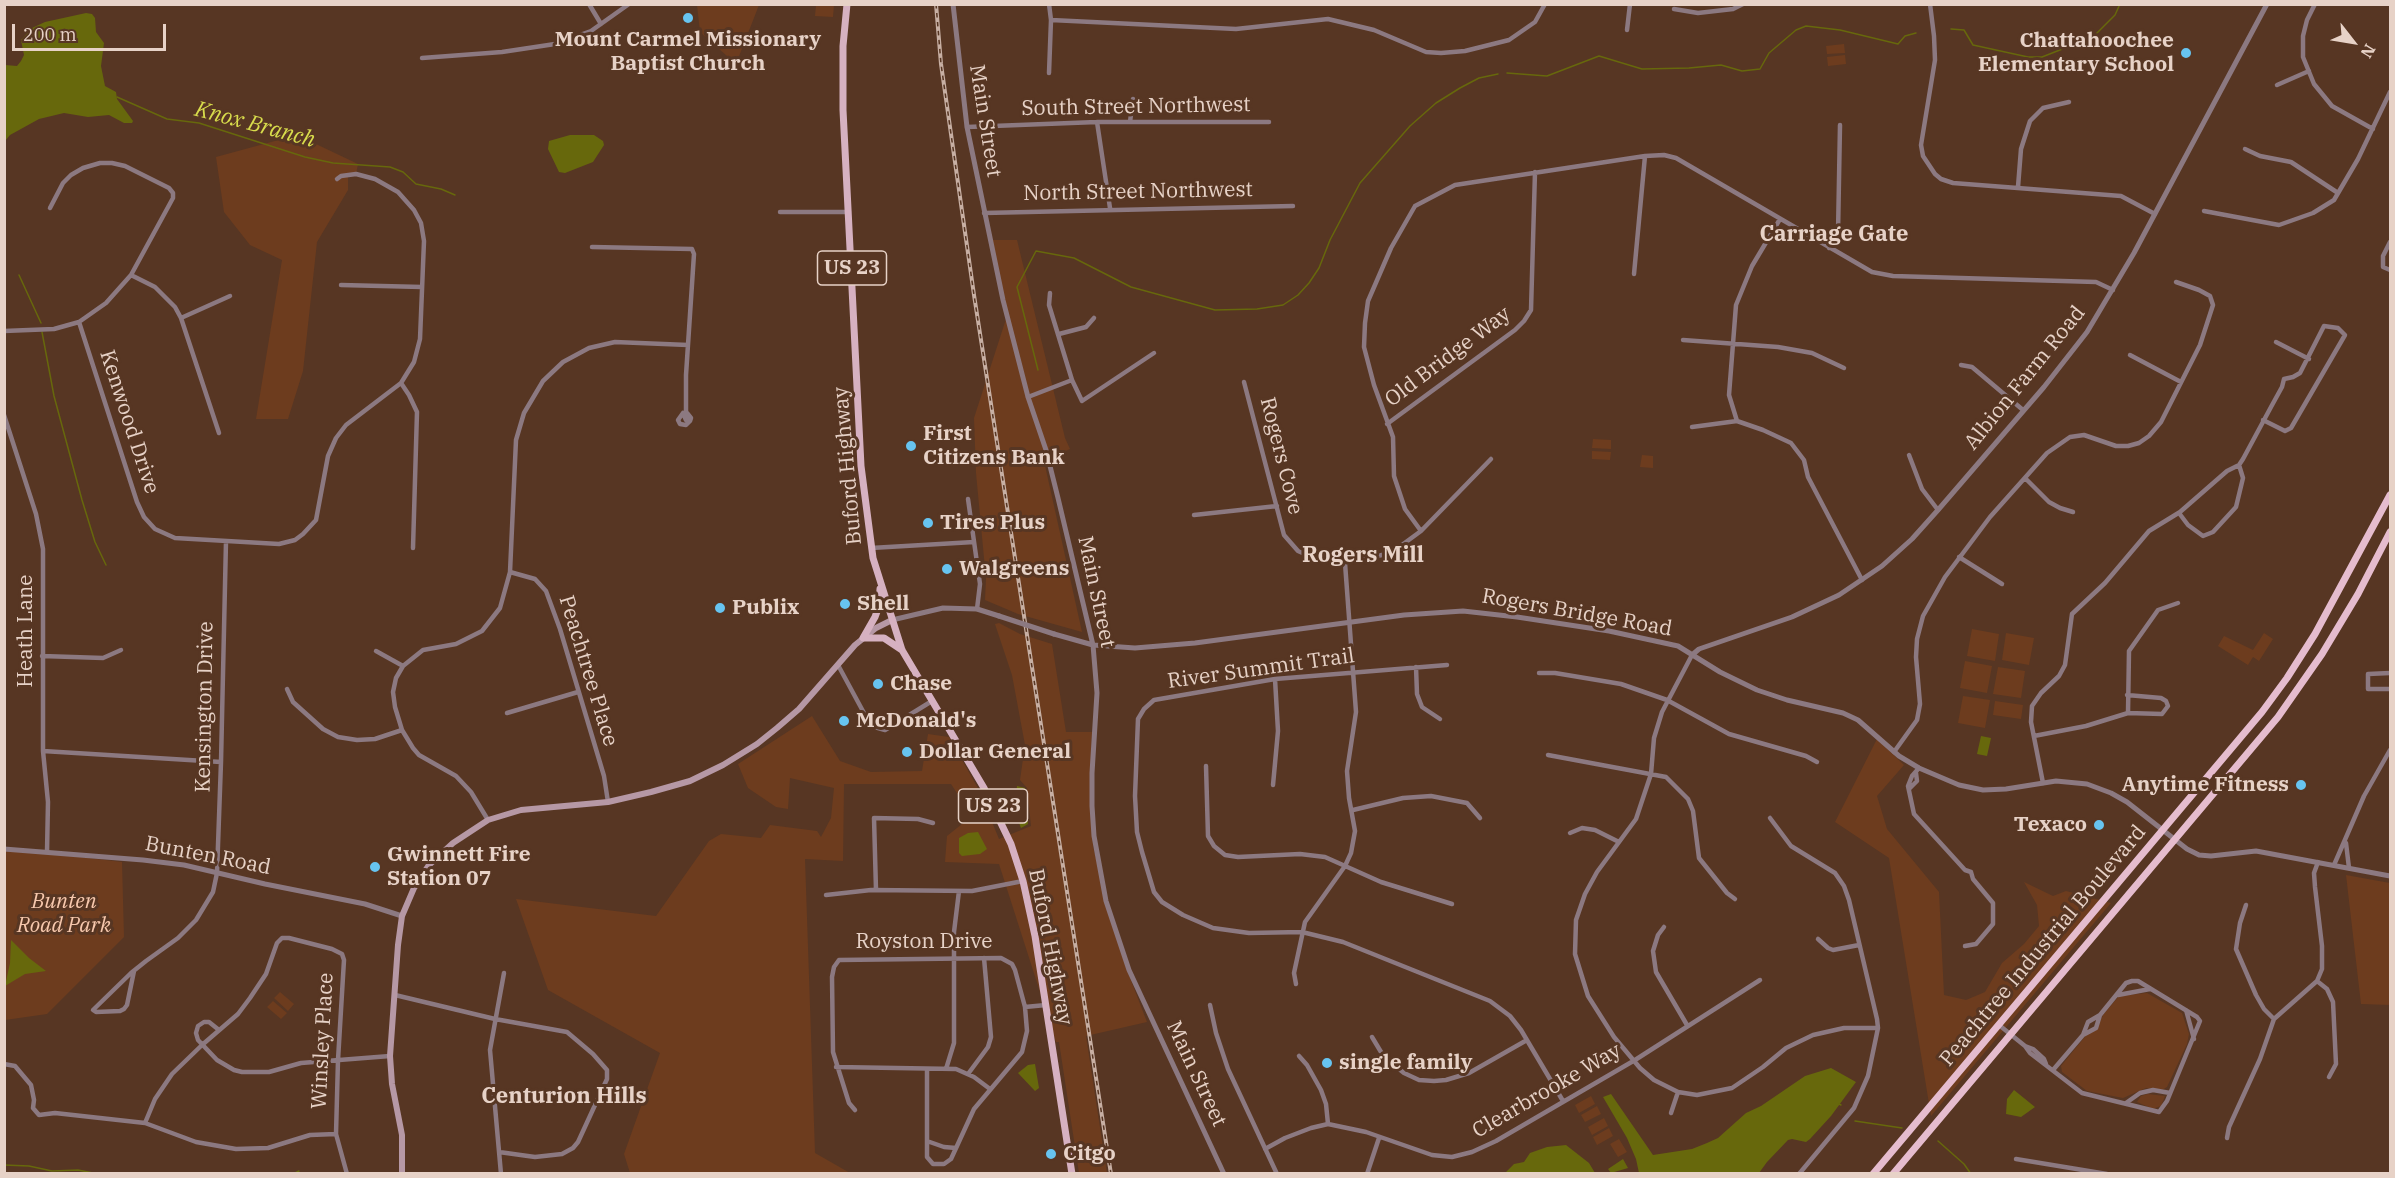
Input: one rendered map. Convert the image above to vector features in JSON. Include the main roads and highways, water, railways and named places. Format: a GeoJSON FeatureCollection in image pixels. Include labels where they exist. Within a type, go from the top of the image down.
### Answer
{"type":"FeatureCollection","features":[{"type":"Feature","properties":{"kind":"highway","name":"Peachtree Industrial Boulevard"},"geometry":{"type":"LineString","coordinates":[[1873,1173],[2262,712],[2287,678],[2332,604],[2391,495]]}},
{"type":"Feature","properties":{"kind":"highway","name":"Peachtree Industrial Boulevard"},"geometry":{"type":"LineString","coordinates":[[1893,1173],[2251,750],[2299,689],[2340,624],[2391,532]]}},
{"type":"Feature","properties":{"kind":"main road","name":"Buford Highway"},"geometry":{"type":"LineString","coordinates":[[847,4],[843,46],[843,99],[861,466],[871,548],[880,584],[903,651],[984,788],[1011,844],[1023,881],[1035,936],[1072,1173]]}},
{"type":"Feature","properties":{"kind":"main road"},"geometry":{"type":"LineString","coordinates":[[402,1173],[402,1135],[392,1084],[390,1056],[395,994],[402,916],[414,888],[429,865],[453,843],[488,820],[521,810],[608,802],[668,788],[723,765],[757,744],[799,709],[863,638],[879,606],[880,584]]}},
{"type":"Feature","properties":{"kind":"main road"},"geometry":{"type":"LineString","coordinates":[[863,638],[892,620]]}},
{"type":"Feature","properties":{"kind":"main road"},"geometry":{"type":"LineString","coordinates":[[863,638],[884,638],[903,651]]}},
{"type":"Feature","properties":{"kind":"waterway"},"geometry":{"type":"LineString","coordinates":[[1951,29],[1964,30],[1973,45],[2028,57],[2042,57],[2093,37],[2115,15],[2120,4]]}},
{"type":"Feature","properties":{"kind":"waterway"},"geometry":{"type":"LineString","coordinates":[[1507,73],[1547,76],[1599,56],[1642,69],[1721,65],[1742,71],[1760,69],[1769,53],[1796,30],[1806,26],[1840,30],[1898,44],[1905,36],[1916,33]]}},
{"type":"Feature","properties":{"kind":"waterway"},"geometry":{"type":"LineString","coordinates":[[1038,370],[1017,287],[1036,251],[1074,258],[1131,287],[1215,310],[1257,309],[1283,305],[1298,295],[1309,283],[1319,268],[1330,240],[1360,183],[1410,126],[1436,103],[1460,88],[1479,78],[1498,74]]}},
{"type":"Feature","properties":{"kind":"waterway","name":"Knox Branch"},"geometry":{"type":"LineString","coordinates":[[117,97],[167,119],[199,123],[305,157],[333,163],[390,167],[403,172],[416,184],[441,189],[455,195]]}},
{"type":"Feature","properties":{"kind":"waterway"},"geometry":{"type":"LineString","coordinates":[[19,275],[41,323]]}},
{"type":"Feature","properties":{"kind":"waterway"},"geometry":{"type":"LineString","coordinates":[[42,332],[54,396],[82,500],[95,542],[106,565]]}},
{"type":"Feature","properties":{"kind":"waterway"},"geometry":{"type":"LineString","coordinates":[[1855,1121],[1902,1128]]}},
{"type":"Feature","properties":{"kind":"waterway"},"geometry":{"type":"LineString","coordinates":[[1938,1141],[1964,1164],[1971,1174]]}},
{"type":"Feature","properties":{"kind":"waterway"},"geometry":{"type":"LineString","coordinates":[[4,1165],[29,1166],[52,1171],[78,1170],[98,1174]]}},
{"type":"Feature","properties":{"kind":"waterway"},"geometry":{"type":"LineString","coordinates":[[293,1174],[299,1171]]}},
{"type":"Feature","properties":{"kind":"railway"},"geometry":{"type":"LineString","coordinates":[[936,4],[941,64],[974,295],[1111,1174]]}},
{"type":"Feature","properties":{"kind":"place","name":"Mount Carmel Missionary Baptist Church"},"geometry":{"type":"Point","coordinates":[688,18]}},
{"type":"Feature","properties":{"kind":"place","name":"Chattahoochee Elementary School"},"geometry":{"type":"Point","coordinates":[2186,53]}},
{"type":"Feature","properties":{"kind":"place","name":"First Citizens Bank"},"geometry":{"type":"Point","coordinates":[911,446]}},
{"type":"Feature","properties":{"kind":"place","name":"Tires Plus"},"geometry":{"type":"Point","coordinates":[928,523]}},
{"type":"Feature","properties":{"kind":"place","name":"Walgreens"},"geometry":{"type":"Point","coordinates":[947,569]}},
{"type":"Feature","properties":{"kind":"place","name":"Shell"},"geometry":{"type":"Point","coordinates":[845,604]}},
{"type":"Feature","properties":{"kind":"place","name":"Publix"},"geometry":{"type":"Point","coordinates":[720,608]}},
{"type":"Feature","properties":{"kind":"place","name":"Chase"},"geometry":{"type":"Point","coordinates":[878,684]}},
{"type":"Feature","properties":{"kind":"place","name":"McDonald's"},"geometry":{"type":"Point","coordinates":[844,721]}},
{"type":"Feature","properties":{"kind":"place","name":"Dollar General"},"geometry":{"type":"Point","coordinates":[907,752]}},
{"type":"Feature","properties":{"kind":"place","name":"Anytime Fitness"},"geometry":{"type":"Point","coordinates":[2301,785]}},
{"type":"Feature","properties":{"kind":"place","name":"Texaco"},"geometry":{"type":"Point","coordinates":[2099,825]}},
{"type":"Feature","properties":{"kind":"place","name":"Gwinnett Fire Station 07"},"geometry":{"type":"Point","coordinates":[375,867]}},
{"type":"Feature","properties":{"kind":"place","name":"single family"},"geometry":{"type":"Point","coordinates":[1327,1063]}},
{"type":"Feature","properties":{"kind":"place","name":"Citgo"},"geometry":{"type":"Point","coordinates":[1051,1154]}},
{"type":"Feature","properties":{"kind":"district","name":"Carriage Gate"},"geometry":{"type":"Point","coordinates":[1834,235]}},
{"type":"Feature","properties":{"kind":"district","name":"Rogers Mill"},"geometry":{"type":"Point","coordinates":[1363,556]}},
{"type":"Feature","properties":{"kind":"district","name":"Centurion Hills"},"geometry":{"type":"Point","coordinates":[564,1097]}},
{"type":"Feature","properties":{"kind":"park label","name":"Bunten Road Park"},"geometry":{"type":"Point","coordinates":[64,914]}}]}
